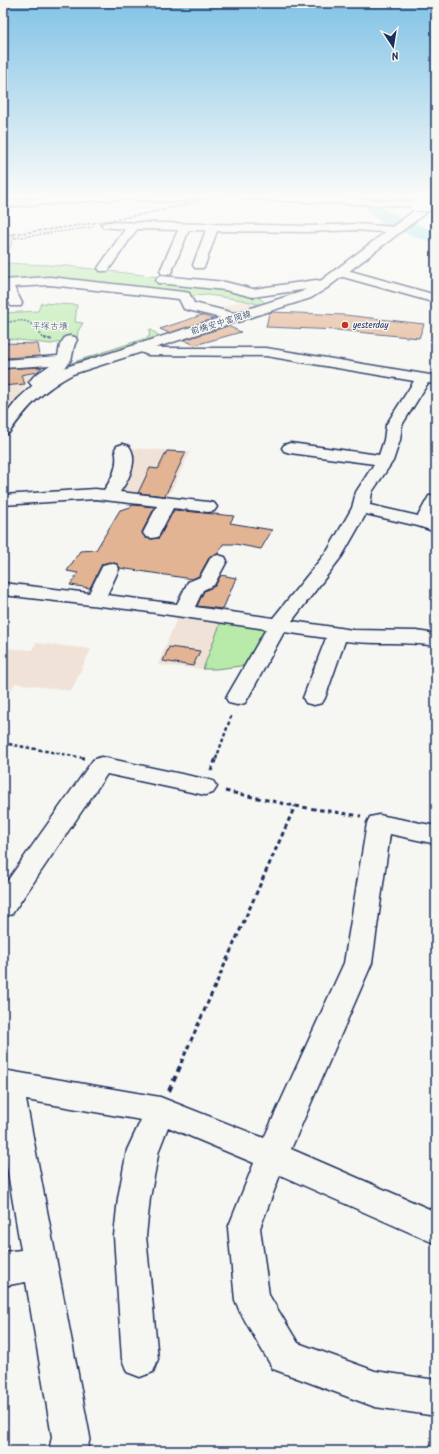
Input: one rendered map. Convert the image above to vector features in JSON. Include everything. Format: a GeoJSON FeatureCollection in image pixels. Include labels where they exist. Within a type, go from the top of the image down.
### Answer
{"type":"FeatureCollection","features":[{"type":"Feature","properties":{"kind":"street"},"geometry":{"type":"LineString","coordinates":[[104,268],[107,264]]}},
{"type":"Feature","properties":{"kind":"street"},"geometry":{"type":"LineString","coordinates":[[167,264],[162,275],[224,286],[253,293],[316,284],[324,285]]}},
{"type":"Feature","properties":{"kind":"street","name":"前橋安中富岡線"},"geometry":{"type":"LineString","coordinates":[[3,430],[23,401],[42,385],[68,371],[299,298],[324,285],[351,264]]}},
{"type":"Feature","properties":{"kind":"street"},"geometry":{"type":"LineString","coordinates":[[340,272],[436,299]]}},
{"type":"Feature","properties":{"kind":"street"},"geometry":{"type":"LineString","coordinates":[[16,303],[4,284],[50,281],[184,296],[189,306],[237,318]]}},
{"type":"Feature","properties":{"kind":"street"},"geometry":{"type":"LineString","coordinates":[[42,385],[36,382],[43,375],[56,368],[64,360],[66,345],[70,340]]}},
{"type":"Feature","properties":{"kind":"street"},"geometry":{"type":"LineString","coordinates":[[140,347],[148,351],[160,352],[266,352],[430,379],[394,425],[392,440],[385,461],[364,492],[361,508],[336,552],[280,624],[253,668],[237,698]]}},
{"type":"Feature","properties":{"kind":"street"},"geometry":{"type":"LineString","coordinates":[[6,350],[3,364],[64,360]]}},
{"type":"Feature","properties":{"kind":"street"},"geometry":{"type":"LineString","coordinates":[[290,448],[385,461]]}},
{"type":"Feature","properties":{"kind":"street"},"geometry":{"type":"LineString","coordinates":[[109,495],[118,484],[126,456],[123,449]]}},
{"type":"Feature","properties":{"kind":"street"},"geometry":{"type":"LineString","coordinates":[[3,500],[79,494],[109,495],[208,507]]}},
{"type":"Feature","properties":{"kind":"street"},"geometry":{"type":"LineString","coordinates":[[361,508],[429,525],[435,500]]}},
{"type":"Feature","properties":{"kind":"street"},"geometry":{"type":"LineString","coordinates":[[152,533],[168,502]]}},
{"type":"Feature","properties":{"kind":"street"},"geometry":{"type":"LineString","coordinates":[[183,611],[194,586],[207,582],[218,561]]}},
{"type":"Feature","properties":{"kind":"street"},"geometry":{"type":"LineString","coordinates":[[95,599],[110,569]]}},
{"type":"Feature","properties":{"kind":"street"},"geometry":{"type":"LineString","coordinates":[[3,589],[95,599],[280,624],[338,634],[368,637],[415,637],[436,640]]}},
{"type":"Feature","properties":{"kind":"street"},"geometry":{"type":"LineString","coordinates":[[314,698],[338,634]]}},
{"type":"Feature","properties":{"kind":"street"},"geometry":{"type":"LineString","coordinates":[[3,908],[101,765],[205,787]]}},
{"type":"Feature","properties":{"kind":"street"},"geometry":{"type":"LineString","coordinates":[[436,835],[379,823],[358,963],[272,1156],[244,1228],[252,1300],[286,1356],[375,1389],[436,1398]]}},
{"type":"Feature","properties":{"kind":"street"},"geometry":{"type":"LineString","coordinates":[[68,1451],[70,1437],[5,1083],[160,1110],[272,1156],[436,1228]]}},
{"type":"Feature","properties":{"kind":"street"},"geometry":{"type":"LineString","coordinates":[[140,1359],[130,1236],[134,1198],[143,1150],[160,1110]]}},
{"type":"Feature","properties":{"kind":"street"},"geometry":{"type":"LineString","coordinates":[[3,1268],[39,1263]]}},
{"type":"Feature","properties":{"kind":"path"},"geometry":{"type":"LineString","coordinates":[[3,322],[25,321],[34,325],[40,336]]}},
{"type":"Feature","properties":{"kind":"path"},"geometry":{"type":"LineString","coordinates":[[237,698],[205,787],[295,806],[370,817],[379,823]]}},
{"type":"Feature","properties":{"kind":"path"},"geometry":{"type":"LineString","coordinates":[[3,743],[90,759],[101,765]]}},
{"type":"Feature","properties":{"kind":"path"},"geometry":{"type":"LineString","coordinates":[[160,1110],[295,806]]}},
{"type":"Feature","properties":{"kind":"shaded area"},"geometry":{"type":"Polygon","coordinates":[[[242,300],[262,305],[233,314],[212,311],[242,300]]]}},
{"type":"Feature","properties":{"kind":"shaded area"},"geometry":{"type":"Polygon","coordinates":[[[40,374],[27,383],[20,395],[10,405],[3,417],[3,378],[40,374]]]}},
{"type":"Feature","properties":{"kind":"shaded area"},"geometry":{"type":"Polygon","coordinates":[[[132,448],[190,452],[167,499],[116,492],[122,484],[132,448]]]}},
{"type":"Feature","properties":{"kind":"shaded area"},"geometry":{"type":"Polygon","coordinates":[[[179,613],[222,619],[203,669],[158,665],[179,613]]]}},
{"type":"Feature","properties":{"kind":"shaded area"},"geometry":{"type":"Polygon","coordinates":[[[36,643],[91,649],[71,691],[15,683],[12,689],[3,688],[3,648],[32,650],[36,643]]]}},
{"type":"Feature","properties":{"kind":"green space"},"geometry":{"type":"Polygon","coordinates":[[[3,264],[67,266],[159,277],[224,287],[255,295],[267,304],[262,305],[242,300],[208,295],[190,296],[82,285],[3,283],[3,264]]]}},
{"type":"Feature","properties":{"kind":"green space","name":"平塚古墳"},"geometry":{"type":"Polygon","coordinates":[[[41,303],[77,305],[75,322],[83,323],[78,331],[77,339],[51,344],[3,338],[3,313],[38,311],[41,303]]]}},
{"type":"Feature","properties":{"kind":"green space"},"geometry":{"type":"Polygon","coordinates":[[[150,329],[161,337],[97,356],[54,373],[65,365],[149,337],[150,329]]]}},
{"type":"Feature","properties":{"kind":"green space"},"geometry":{"type":"Polygon","coordinates":[[[222,619],[274,627],[249,665],[203,669],[222,619]]]}},
{"type":"Feature","properties":{"kind":"building","name":"yesterday"},"geometry":{"type":"Polygon","coordinates":[[[269,313],[345,315],[424,324],[419,338],[337,330],[266,327],[269,313]]]}},
{"type":"Feature","properties":{"kind":"building"},"geometry":{"type":"Polygon","coordinates":[[[202,315],[213,319],[169,333],[160,329],[202,315]]]}},
{"type":"Feature","properties":{"kind":"building"},"geometry":{"type":"Polygon","coordinates":[[[228,326],[241,332],[195,345],[184,340],[228,326]]]}},
{"type":"Feature","properties":{"kind":"building"},"geometry":{"type":"Polygon","coordinates":[[[3,343],[38,344],[40,356],[3,358],[3,343]]]}},
{"type":"Feature","properties":{"kind":"building"},"geometry":{"type":"Polygon","coordinates":[[[42,367],[37,372],[21,375],[25,384],[3,386],[3,369],[42,367]]]}},
{"type":"Feature","properties":{"kind":"building"},"geometry":{"type":"Polygon","coordinates":[[[167,451],[186,452],[165,496],[138,493],[150,468],[158,469],[167,451]]]}},
{"type":"Feature","properties":{"kind":"building"},"geometry":{"type":"Polygon","coordinates":[[[132,505],[155,507],[142,532],[146,538],[159,538],[174,510],[234,516],[230,523],[272,530],[261,549],[235,544],[223,544],[218,554],[210,556],[199,576],[192,579],[120,568],[117,564],[110,562],[102,564],[90,588],[70,585],[78,573],[67,571],[80,551],[96,550],[120,510],[131,507],[132,505]]]}},
{"type":"Feature","properties":{"kind":"building"},"geometry":{"type":"Polygon","coordinates":[[[221,575],[236,578],[223,609],[197,606],[204,591],[215,586],[221,575]]]}},
{"type":"Feature","properties":{"kind":"building"},"geometry":{"type":"Polygon","coordinates":[[[169,647],[200,651],[193,666],[163,661],[169,647]]]}},
{"type":"Feature","properties":{"kind":"place","name":"yesterday"},"geometry":{"type":"Point","coordinates":[345,325]}}]}
